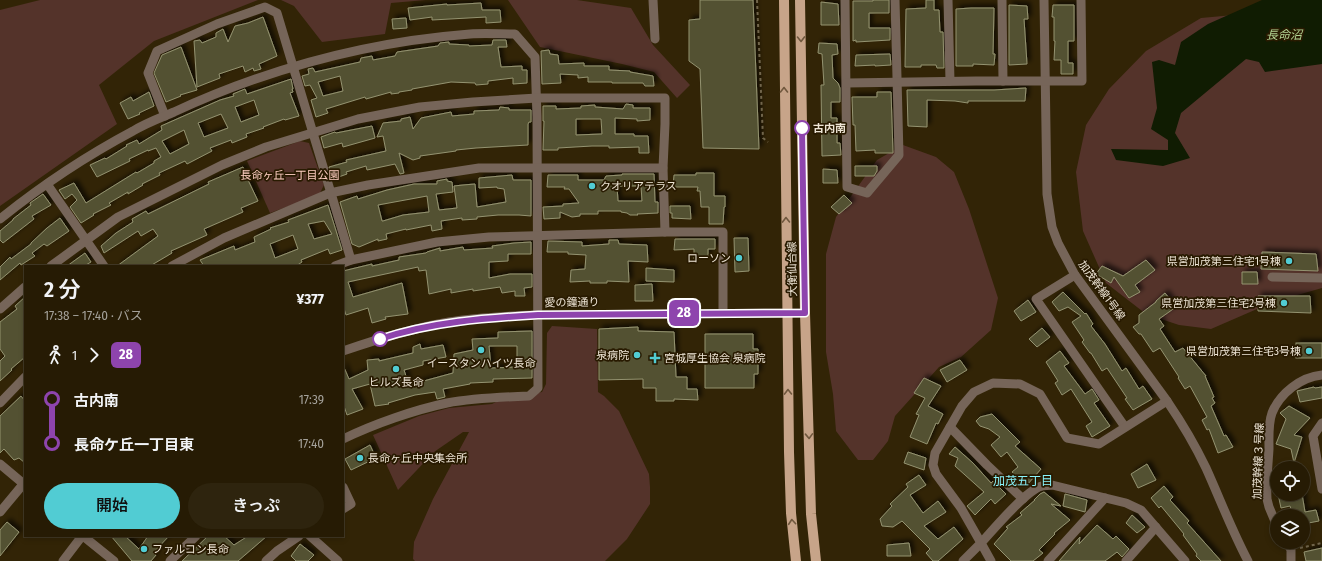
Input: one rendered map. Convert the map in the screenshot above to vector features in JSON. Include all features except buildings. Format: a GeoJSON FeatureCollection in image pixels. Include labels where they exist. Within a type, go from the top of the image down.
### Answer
{"type":"FeatureCollection","features":[{"type":"Feature","properties":{"kind":"main road","name":"大衡仙台線"},"geometry":{"type":"LineString","coordinates":[[784,0],[789,452],[791,513],[796,561]]}},
{"type":"Feature","properties":{"kind":"main road","name":"大衡仙台線"},"geometry":{"type":"LineString","coordinates":[[800,0],[805,313],[811,514],[816,561]]}},
{"type":"Feature","properties":{"kind":"street"},"geometry":{"type":"LineString","coordinates":[[654,0],[654,40]]}},
{"type":"Feature","properties":{"kind":"street"},"geometry":{"type":"LineString","coordinates":[[845,0],[847,187],[867,193],[899,155],[895,0]]}},
{"type":"Feature","properties":{"kind":"street"},"geometry":{"type":"LineString","coordinates":[[948,0],[950,81]]}},
{"type":"Feature","properties":{"kind":"street"},"geometry":{"type":"LineString","coordinates":[[1002,0],[1003,81]]}},
{"type":"Feature","properties":{"kind":"street","name":"加茂幹線1号線"},"geometry":{"type":"LineString","coordinates":[[1044,0],[1047,187],[1052,227],[1058,243],[1075,275],[1167,401],[1189,435],[1248,561]]}},
{"type":"Feature","properties":{"kind":"street"},"geometry":{"type":"LineString","coordinates":[[847,83],[1082,81],[1081,0]]}},
{"type":"Feature","properties":{"kind":"street"},"geometry":{"type":"LineString","coordinates":[[165,116],[148,74],[157,51],[217,24],[265,7],[277,13],[351,260]]}},
{"type":"Feature","properties":{"kind":"street"},"geometry":{"type":"LineString","coordinates":[[0,219],[47,184],[128,133],[198,100],[262,76],[318,59],[430,38],[472,34],[515,34],[535,57],[538,388],[529,396],[448,403],[401,416],[344,438]]}},
{"type":"Feature","properties":{"kind":"street"},"geometry":{"type":"LineString","coordinates":[[52,265],[118,217],[222,165],[266,147],[358,119],[420,107],[536,98],[665,98],[663,168],[665,232]]}},
{"type":"Feature","properties":{"kind":"street"},"geometry":{"type":"LineString","coordinates":[[174,265],[224,238],[330,193],[375,183],[479,168],[663,168]]}},
{"type":"Feature","properties":{"kind":"street"},"geometry":{"type":"LineString","coordinates":[[47,184],[103,265]]}},
{"type":"Feature","properties":{"kind":"street"},"geometry":{"type":"LineString","coordinates":[[338,265],[351,260],[437,242],[489,237],[665,232],[723,232],[723,313]]}},
{"type":"Feature","properties":{"kind":"street"},"geometry":{"type":"LineString","coordinates":[[1075,275],[1036,299],[1125,427]]}},
{"type":"Feature","properties":{"kind":"street"},"geometry":{"type":"LineString","coordinates":[[1272,277],[1322,278]]}},
{"type":"Feature","properties":{"kind":"street"},"geometry":{"type":"LineString","coordinates":[[0,309],[24,288]]}},
{"type":"Feature","properties":{"kind":"street","name":"愛の鐘通り"},"geometry":{"type":"LineString","coordinates":[[344,351],[394,334],[450,322],[538,315],[805,313]]}},
{"type":"Feature","properties":{"kind":"street","name":"加茂幹線３号線"},"geometry":{"type":"LineString","coordinates":[[1270,511],[1268,507],[1267,492],[1270,423],[1273,412],[1285,394],[1294,386],[1313,377],[1322,375]]}},
{"type":"Feature","properties":{"kind":"street"},"geometry":{"type":"LineString","coordinates":[[0,403],[24,378]]}},
{"type":"Feature","properties":{"kind":"street"},"geometry":{"type":"LineString","coordinates":[[991,561],[961,508],[936,474],[933,465],[936,453],[950,427],[962,406],[974,392],[993,384],[1020,384],[1040,394],[1067,438],[1099,444],[1167,401]]}},
{"type":"Feature","properties":{"kind":"street"},"geometry":{"type":"LineString","coordinates":[[1322,423],[1313,436],[1322,488]]}},
{"type":"Feature","properties":{"kind":"street"},"geometry":{"type":"LineString","coordinates":[[950,427],[1023,499]]}},
{"type":"Feature","properties":{"kind":"street"},"geometry":{"type":"LineString","coordinates":[[0,464],[24,484],[0,512]]}},
{"type":"Feature","properties":{"kind":"street"},"geometry":{"type":"LineString","coordinates":[[963,561],[1032,491],[1042,486],[1052,485],[1126,503],[1141,510],[1185,561]]}},
{"type":"Feature","properties":{"kind":"street"},"geometry":{"type":"LineString","coordinates":[[344,489],[351,504],[344,508]]}},
{"type":"Feature","properties":{"kind":"street"},"geometry":{"type":"LineString","coordinates":[[1048,561],[1105,498]]}},
{"type":"Feature","properties":{"kind":"street"},"geometry":{"type":"LineString","coordinates":[[1126,561],[1156,527]]}},
{"type":"Feature","properties":{"kind":"street"},"geometry":{"type":"LineString","coordinates":[[63,561],[82,537]]}},
{"type":"Feature","properties":{"kind":"street"},"geometry":{"type":"LineString","coordinates":[[84,537],[114,561]]}},
{"type":"Feature","properties":{"kind":"street"},"geometry":{"type":"LineString","coordinates":[[170,561],[195,537]]}},
{"type":"Feature","properties":{"kind":"street"},"geometry":{"type":"LineString","coordinates":[[266,561],[277,551],[298,537]]}},
{"type":"Feature","properties":{"kind":"street"},"geometry":{"type":"LineString","coordinates":[[311,537],[338,561]]}},
{"type":"Feature","properties":{"kind":"street"},"geometry":{"type":"LineString","coordinates":[[1290,549],[1292,561]]}},
{"type":"Feature","properties":{"kind":"path"},"geometry":{"type":"LineString","coordinates":[[757,0],[763,138],[768,142]]}},
{"type":"Feature","properties":{"kind":"path"},"geometry":{"type":"LineString","coordinates":[[1310,544],[1322,543]]}},
{"type":"Feature","properties":{"kind":"green space"},"geometry":{"type":"Polygon","coordinates":[[[40,0],[258,0],[154,41],[99,85],[117,124],[0,206],[0,10],[40,0]]]}},
{"type":"Feature","properties":{"kind":"green space"},"geometry":{"type":"Polygon","coordinates":[[[281,0],[426,0],[391,3],[385,34],[322,42],[294,6],[281,0]]]}},
{"type":"Feature","properties":{"kind":"green space"},"geometry":{"type":"Polygon","coordinates":[[[508,0],[577,0],[631,8],[653,45],[690,85],[677,98],[654,72],[540,47],[508,0]]]}},
{"type":"Feature","properties":{"kind":"green space"},"geometry":{"type":"Polygon","coordinates":[[[1322,7],[1322,288],[1273,302],[1211,329],[1179,325],[1146,314],[1106,283],[1083,231],[1076,172],[1086,125],[1109,89],[1146,51],[1201,18],[1322,7]]]}},
{"type":"Feature","properties":{"kind":"green space","name":"長命ヶ丘一丁目公園"},"geometry":{"type":"Polygon","coordinates":[[[300,141],[309,143],[324,185],[319,195],[270,213],[247,161],[300,141]]]}},
{"type":"Feature","properties":{"kind":"green space"},"geometry":{"type":"Polygon","coordinates":[[[903,145],[936,157],[954,172],[969,209],[998,298],[991,330],[961,357],[939,367],[895,416],[888,441],[873,460],[858,460],[836,431],[833,394],[826,352],[826,254],[836,217],[877,160],[903,145]]]}},
{"type":"Feature","properties":{"kind":"green space"},"geometry":{"type":"Polygon","coordinates":[[[552,326],[597,329],[598,392],[619,411],[649,474],[650,504],[627,539],[605,561],[415,561],[413,559],[414,542],[433,499],[469,432],[463,432],[434,452],[398,490],[373,435],[419,416],[449,408],[492,404],[504,398],[542,392],[546,384],[547,333],[552,326]]]}},
{"type":"Feature","properties":{"kind":"water","name":"長命沼"},"geometry":{"type":"Polygon","coordinates":[[[1262,0],[1322,0],[1322,64],[1265,72],[1259,62],[1246,59],[1181,113],[1175,133],[1190,158],[1163,166],[1116,160],[1111,149],[1168,150],[1168,140],[1151,129],[1157,108],[1152,62],[1159,60],[1175,65],[1181,42],[1208,24],[1262,0]]]}},
{"type":"Feature","properties":{"kind":"bus line","name":"28"},"geometry":{"type":"LineString","coordinates":[[380,339],[394,334],[450,322],[498,317],[538,315],[805,313],[802,128]]}},
{"type":"Feature","properties":{"kind":"place","name":"古内南"},"geometry":{"type":"Point","coordinates":[802,128]}},
{"type":"Feature","properties":{"kind":"place","name":"クオリアテラス"},"geometry":{"type":"Point","coordinates":[592,186]}},
{"type":"Feature","properties":{"kind":"place","name":"ローソン"},"geometry":{"type":"Point","coordinates":[739,258]}},
{"type":"Feature","properties":{"kind":"place","name":"県営加茂第三住宅1号棟"},"geometry":{"type":"Point","coordinates":[1289,261]}},
{"type":"Feature","properties":{"kind":"place","name":"県営加茂第三住宅2号棟"},"geometry":{"type":"Point","coordinates":[1284,303]}},
{"type":"Feature","properties":{"kind":"place","name":"イースタンハイツ長命"},"geometry":{"type":"Point","coordinates":[481,350]}},
{"type":"Feature","properties":{"kind":"place","name":"県営加茂第三住宅3号棟"},"geometry":{"type":"Point","coordinates":[1309,351]}},
{"type":"Feature","properties":{"kind":"place","name":"泉病院"},"geometry":{"type":"Point","coordinates":[637,355]}},
{"type":"Feature","properties":{"kind":"place","name":"宮城厚生協会 泉病院"},"geometry":{"type":"Point","coordinates":[655,358]}},
{"type":"Feature","properties":{"kind":"place","name":"ヒルズ長命"},"geometry":{"type":"Point","coordinates":[396,369]}},
{"type":"Feature","properties":{"kind":"place","name":"長命ヶ丘中央集会所"},"geometry":{"type":"Point","coordinates":[360,458]}},
{"type":"Feature","properties":{"kind":"place","name":"ファルコン長命"},"geometry":{"type":"Point","coordinates":[144,549]}},
{"type":"Feature","properties":{"kind":"district","name":"加茂五丁目"},"geometry":{"type":"Point","coordinates":[1023,481]}}]}
